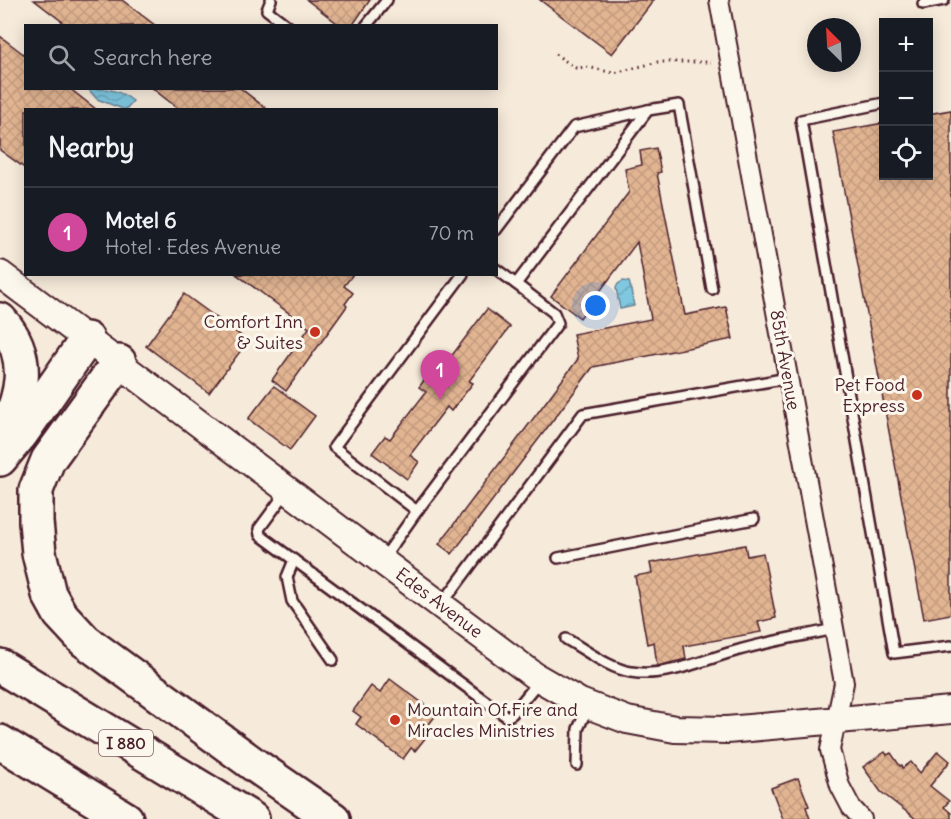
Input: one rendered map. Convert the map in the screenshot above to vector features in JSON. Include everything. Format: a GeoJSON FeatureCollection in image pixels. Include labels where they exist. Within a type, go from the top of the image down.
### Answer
{"type":"FeatureCollection","features":[{"type":"Feature","properties":{"kind":"highway"},"geometry":{"type":"LineString","coordinates":[[0,320],[20,355],[22,385],[15,409],[0,442]]}},
{"type":"Feature","properties":{"kind":"highway"},"geometry":{"type":"LineString","coordinates":[[0,459],[21,434],[87,339]]}},
{"type":"Feature","properties":{"kind":"highway"},"geometry":{"type":"LineString","coordinates":[[119,362],[48,460],[36,490],[39,553],[49,594],[60,614],[93,647],[246,759],[333,819]]}},
{"type":"Feature","properties":{"kind":"highway","name":"I 880"},"geometry":{"type":"LineString","coordinates":[[0,666],[252,819]]}},
{"type":"Feature","properties":{"kind":"highway"},"geometry":{"type":"LineString","coordinates":[[0,742],[126,819]]}},
{"type":"Feature","properties":{"kind":"highway"},"geometry":{"type":"LineString","coordinates":[[0,760],[76,788]]}},
{"type":"Feature","properties":{"kind":"street","name":"85th Avenue"},"geometry":{"type":"LineString","coordinates":[[719,0],[843,683],[830,750],[840,786],[851,807],[862,819]]}},
{"type":"Feature","properties":{"kind":"street","name":"Edes Avenue"},"geometry":{"type":"LineString","coordinates":[[0,274],[541,679],[588,705],[627,720],[675,729],[727,730],[951,710]]}},
{"type":"Feature","properties":{"kind":"lane"},"geometry":{"type":"LineString","coordinates":[[271,0],[267,10],[285,24]]}},
{"type":"Feature","properties":{"kind":"lane"},"geometry":{"type":"LineString","coordinates":[[368,24],[387,0]]}},
{"type":"Feature","properties":{"kind":"lane"},"geometry":{"type":"LineString","coordinates":[[923,4],[944,0]]}},
{"type":"Feature","properties":{"kind":"lane"},"geometry":{"type":"LineString","coordinates":[[879,104],[801,120],[894,653],[951,646]]}},
{"type":"Feature","properties":{"kind":"lane"},"geometry":{"type":"LineString","coordinates":[[498,227],[574,127],[679,105],[712,289]]}},
{"type":"Feature","properties":{"kind":"lane"},"geometry":{"type":"LineString","coordinates":[[516,284],[648,110]]}},
{"type":"Feature","properties":{"kind":"lane"},"geometry":{"type":"LineString","coordinates":[[382,561],[417,510],[558,323],[554,313],[498,270]]}},
{"type":"Feature","properties":{"kind":"lane"},"geometry":{"type":"LineString","coordinates":[[417,510],[334,447],[462,276]]}},
{"type":"Feature","properties":{"kind":"lane"},"geometry":{"type":"LineString","coordinates":[[442,605],[584,414],[788,378]]}},
{"type":"Feature","properties":{"kind":"lane"},"geometry":{"type":"LineString","coordinates":[[287,489],[259,529],[260,535],[507,717],[541,679]]}},
{"type":"Feature","properties":{"kind":"lane"},"geometry":{"type":"LineString","coordinates":[[558,558],[754,519]]}},
{"type":"Feature","properties":{"kind":"lane"},"geometry":{"type":"LineString","coordinates":[[294,560],[287,577],[292,601],[333,660]]}},
{"type":"Feature","properties":{"kind":"lane"},"geometry":{"type":"LineString","coordinates":[[566,639],[606,663],[630,672],[646,673],[659,672],[750,647],[834,629]]}},
{"type":"Feature","properties":{"kind":"lane"},"geometry":{"type":"LineString","coordinates":[[577,765],[578,729],[588,705]]}},
{"type":"Feature","properties":{"kind":"path"},"geometry":{"type":"LineString","coordinates":[[555,54],[576,68],[587,67],[614,73],[658,62],[730,62]]}},
{"type":"Feature","properties":{"kind":"water"},"geometry":{"type":"Polygon","coordinates":[[[89,90],[112,90],[133,101],[127,108],[120,108],[97,99],[89,90]]]}},
{"type":"Feature","properties":{"kind":"water"},"geometry":{"type":"Polygon","coordinates":[[[623,281],[629,282],[634,306],[620,309],[616,288],[623,281]]]}},
{"type":"Feature","properties":{"kind":"building"},"geometry":{"type":"Polygon","coordinates":[[[34,0],[122,0],[153,24],[65,24],[34,0]]]}},
{"type":"Feature","properties":{"kind":"building"},"geometry":{"type":"Polygon","coordinates":[[[307,0],[370,0],[353,24],[338,24],[307,0]]]}},
{"type":"Feature","properties":{"kind":"building"},"geometry":{"type":"Polygon","coordinates":[[[540,0],[654,0],[612,54],[540,0]]]}},
{"type":"Feature","properties":{"kind":"building"},"geometry":{"type":"Polygon","coordinates":[[[0,36],[24,54],[24,90],[72,90],[94,108],[24,108],[24,168],[0,150],[0,36]]]}},
{"type":"Feature","properties":{"kind":"building"},"geometry":{"type":"Polygon","coordinates":[[[155,90],[243,90],[265,108],[177,108],[155,90]]]}},
{"type":"Feature","properties":{"kind":"building","name":"Pet Food Express"},"geometry":{"type":"Polygon","coordinates":[[[951,110],[951,614],[924,619],[833,132],[879,124],[879,180],[933,180],[933,113],[951,110]]]}},
{"type":"Feature","properties":{"kind":"building"},"geometry":{"type":"Polygon","coordinates":[[[656,148],[661,172],[657,173],[685,315],[726,307],[733,339],[593,367],[452,554],[439,544],[578,359],[573,334],[651,319],[637,242],[580,318],[551,296],[629,192],[625,169],[642,165],[640,151],[656,148]]]}},
{"type":"Feature","properties":{"kind":"building","name":"Comfort Inn & Suites"},"geometry":{"type":"Polygon","coordinates":[[[239,276],[352,276],[344,286],[353,293],[345,304],[347,306],[286,391],[272,380],[309,328],[239,276]]]}},
{"type":"Feature","properties":{"kind":"building"},"geometry":{"type":"Polygon","coordinates":[[[184,294],[248,341],[209,393],[146,346],[184,294]]]}},
{"type":"Feature","properties":{"kind":"building"},"geometry":{"type":"Polygon","coordinates":[[[487,309],[510,327],[469,381],[473,383],[451,411],[447,407],[410,455],[419,462],[407,479],[372,453],[385,436],[390,439],[426,392],[419,387],[441,358],[447,362],[487,309]]]}},
{"type":"Feature","properties":{"kind":"building"},"geometry":{"type":"Polygon","coordinates":[[[274,386],[315,416],[290,450],[248,419],[274,386]]]}},
{"type":"Feature","properties":{"kind":"building"},"geometry":{"type":"Polygon","coordinates":[[[745,545],[747,556],[763,553],[776,618],[758,622],[761,632],[684,646],[686,659],[657,666],[654,642],[647,644],[635,576],[652,573],[650,563],[745,545]]]}},
{"type":"Feature","properties":{"kind":"building","name":"Mountain Of Fire and Miracles Ministries"},"geometry":{"type":"Polygon","coordinates":[[[390,679],[437,714],[426,728],[430,732],[415,751],[411,748],[403,759],[356,724],[361,717],[353,711],[371,686],[380,693],[390,679]]]}},
{"type":"Feature","properties":{"kind":"building"},"geometry":{"type":"Polygon","coordinates":[[[938,751],[950,761],[930,786],[949,801],[944,807],[951,813],[951,819],[916,819],[881,792],[863,767],[885,752],[887,755],[891,753],[903,768],[911,762],[920,773],[938,751]]]}},
{"type":"Feature","properties":{"kind":"building"},"geometry":{"type":"Polygon","coordinates":[[[798,778],[809,806],[806,807],[810,819],[783,819],[771,788],[798,778]]]}},
{"type":"Feature","properties":{"kind":"place","name":"Comfort Inn & Suites"},"geometry":{"type":"Point","coordinates":[315,332]}},
{"type":"Feature","properties":{"kind":"place","name":"Pet Food Express"},"geometry":{"type":"Point","coordinates":[917,395]}},
{"type":"Feature","properties":{"kind":"place","name":"Motel 6"},"geometry":{"type":"Point","coordinates":[440,400]}},
{"type":"Feature","properties":{"kind":"place","name":"Mountain Of Fire and Miracles Ministries"},"geometry":{"type":"Point","coordinates":[395,720]}}]}
